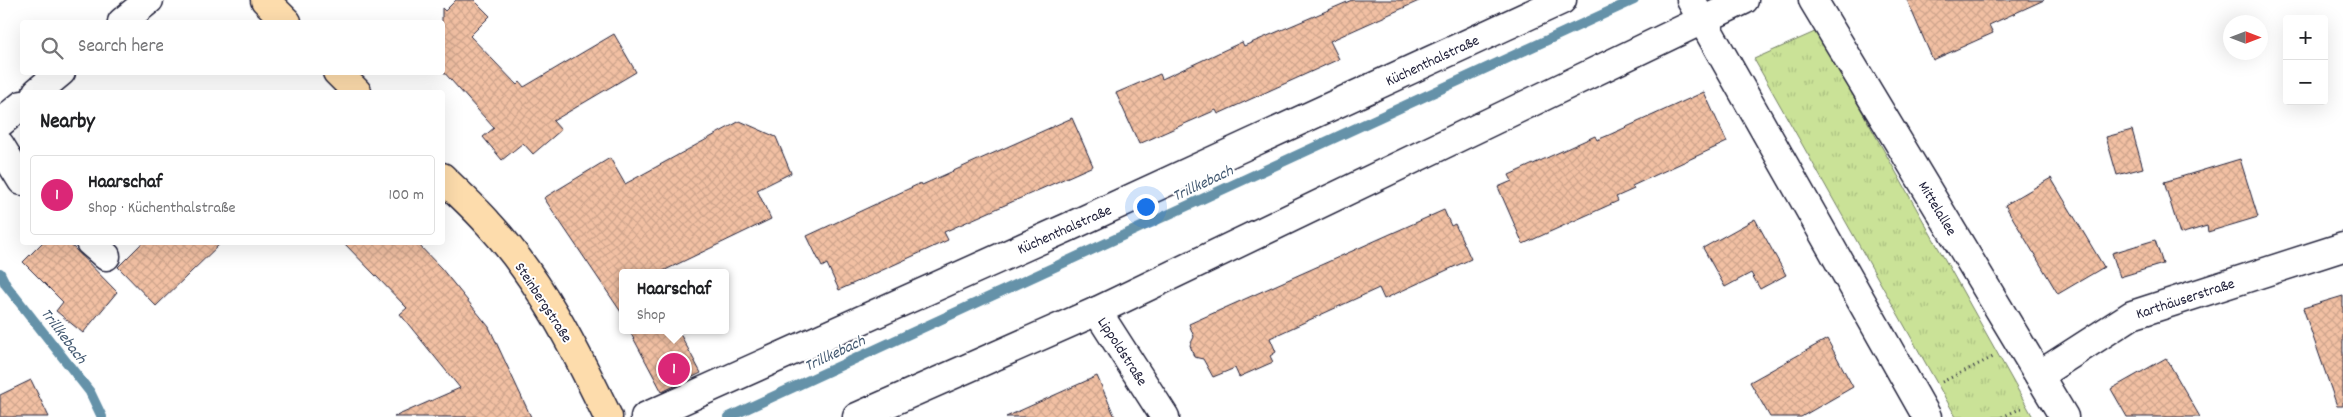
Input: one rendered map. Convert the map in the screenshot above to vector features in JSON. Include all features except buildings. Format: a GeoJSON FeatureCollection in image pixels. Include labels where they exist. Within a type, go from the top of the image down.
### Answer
{"type":"FeatureCollection","features":[{"type":"Feature","properties":{"kind":"main road"},"geometry":{"type":"LineString","coordinates":[[265,0],[285,20]]}},
{"type":"Feature","properties":{"kind":"main road"},"geometry":{"type":"LineString","coordinates":[[340,75],[355,90]]}},
{"type":"Feature","properties":{"kind":"main road","name":"Steinbergstraße"},"geometry":{"type":"LineString","coordinates":[[445,181],[489,224],[538,288],[581,360],[608,417]]}},
{"type":"Feature","properties":{"kind":"street"},"geometry":{"type":"LineString","coordinates":[[124,20],[149,0]]}},
{"type":"Feature","properties":{"kind":"street","name":"Küchenthalstraße"},"geometry":{"type":"LineString","coordinates":[[645,417],[1080,222],[1562,0]]}},
{"type":"Feature","properties":{"kind":"street"},"geometry":{"type":"LineString","coordinates":[[857,417],[1097,311],[1697,11],[1744,0]]}},
{"type":"Feature","properties":{"kind":"street","name":"Mittelallee"},"geometry":{"type":"LineString","coordinates":[[1813,0],[2064,417]]}},
{"type":"Feature","properties":{"kind":"street"},"geometry":{"type":"LineString","coordinates":[[1697,11],[1924,411]]}},
{"type":"Feature","properties":{"kind":"street"},"geometry":{"type":"LineString","coordinates":[[39,90],[57,75]]}},
{"type":"Feature","properties":{"kind":"street"},"geometry":{"type":"LineString","coordinates":[[0,124],[20,107]]}},
{"type":"Feature","properties":{"kind":"street"},"geometry":{"type":"LineString","coordinates":[[0,145],[20,178]]}},
{"type":"Feature","properties":{"kind":"street","name":"Karthäuserstraße"},"geometry":{"type":"LineString","coordinates":[[2040,375],[2132,315],[2343,247]]}},
{"type":"Feature","properties":{"kind":"street","name":"Lippoldstraße"},"geometry":{"type":"LineString","coordinates":[[1097,311],[1165,417]]}},
{"type":"Feature","properties":{"kind":"path"},"geometry":{"type":"LineString","coordinates":[[1924,411],[2020,343]]}},
{"type":"Feature","properties":{"kind":"green space"},"geometry":{"type":"Polygon","coordinates":[[[1817,31],[2033,417],[1956,417],[1754,59],[1817,31]]]}},
{"type":"Feature","properties":{"kind":"waterway","name":"Trillkebach"},"geometry":{"type":"LineString","coordinates":[[729,417],[1634,0]]}},
{"type":"Feature","properties":{"kind":"waterway","name":"Trillkebach"},"geometry":{"type":"LineString","coordinates":[[0,273],[6,285],[90,392],[102,417]]}},
{"type":"Feature","properties":{"kind":"place","name":"Haarschaf"},"geometry":{"type":"Point","coordinates":[674,369]}}]}
